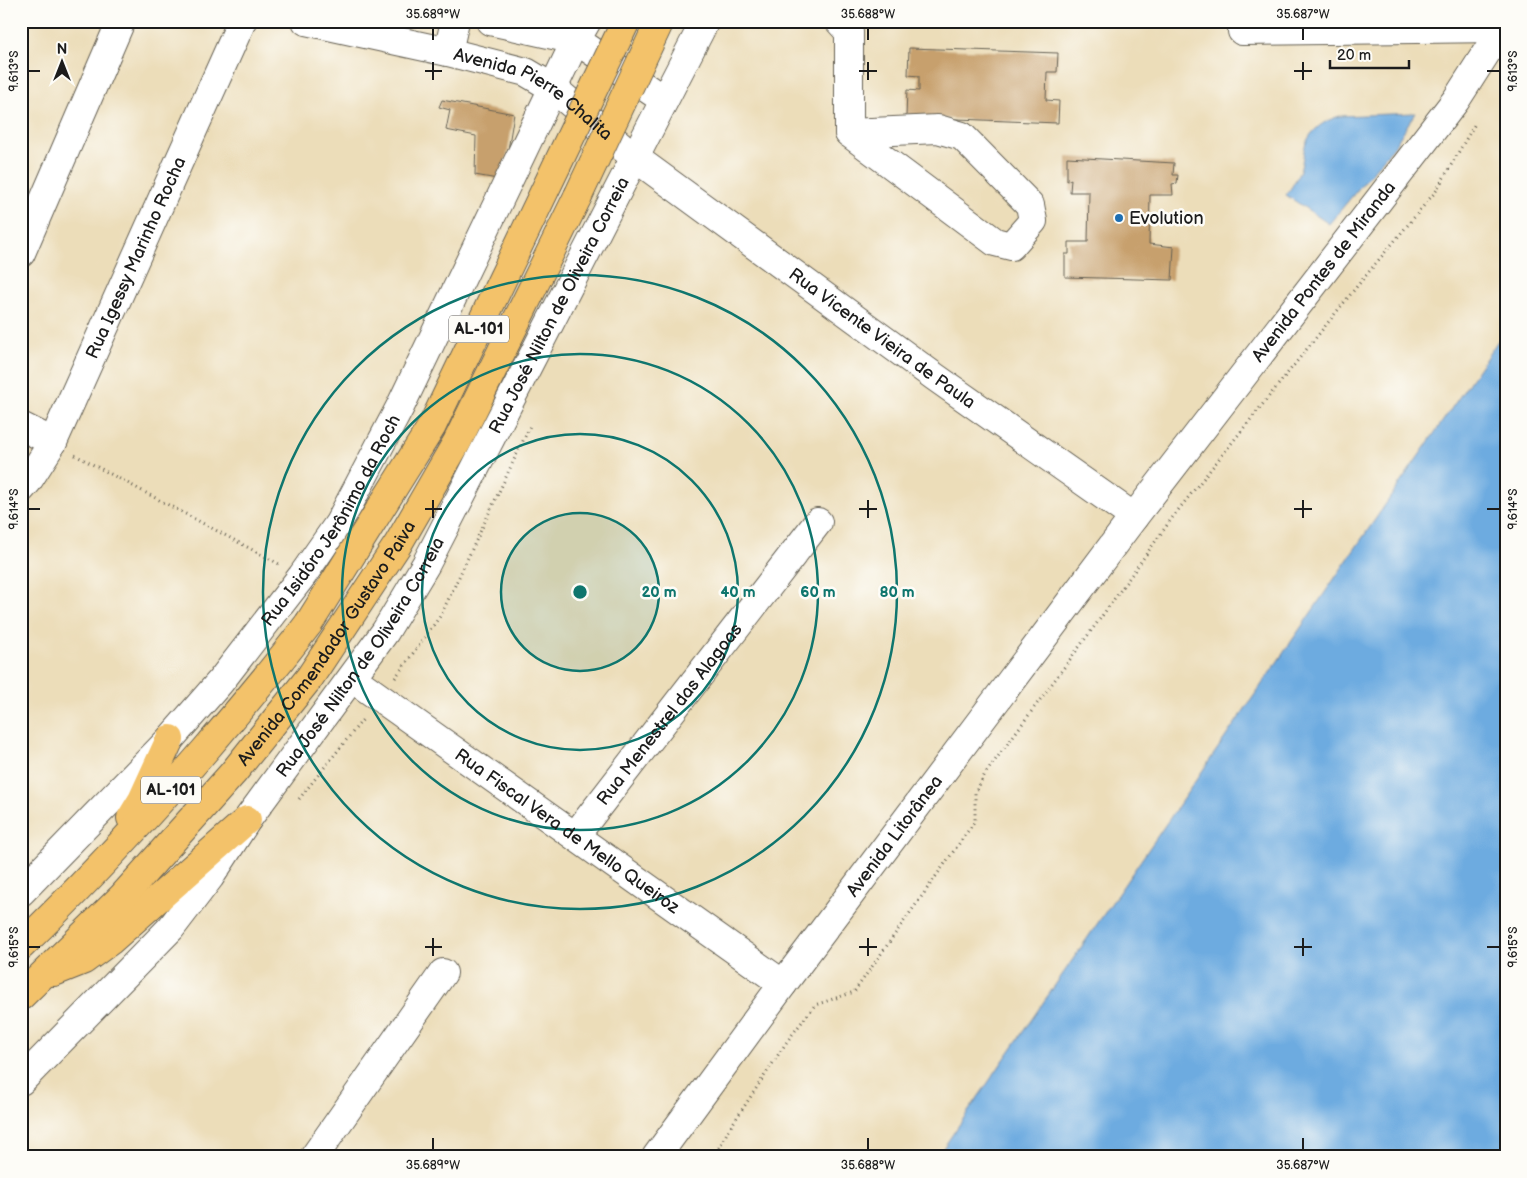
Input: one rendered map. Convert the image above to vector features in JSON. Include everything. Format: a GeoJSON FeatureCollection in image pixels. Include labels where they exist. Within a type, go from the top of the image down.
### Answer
{"type":"FeatureCollection","features":[{"type":"Feature","properties":{"kind":"main road","name":"Avenida Comendador Gustavo Paiva"},"geometry":{"type":"LineString","coordinates":[[21,946],[109,858],[166,795],[268,677],[309,623],[432,426],[626,21]]}},
{"type":"Feature","properties":{"kind":"main road","name":"Avenida Comendador Gustavo Paiva"},"geometry":{"type":"LineString","coordinates":[[30,987],[122,897],[233,773],[310,677],[398,544],[457,442],[578,196],[660,21]]}},
{"type":"Feature","properties":{"kind":"main road"},"geometry":{"type":"LineString","coordinates":[[109,858],[142,800],[170,739]]}},
{"type":"Feature","properties":{"kind":"main road"},"geometry":{"type":"LineString","coordinates":[[30,987],[84,960],[110,942],[247,820]]}},
{"type":"Feature","properties":{"kind":"street"},"geometry":{"type":"LineString","coordinates":[[21,253],[121,21]]}},
{"type":"Feature","properties":{"kind":"street","name":"Rua Igessy Marinho Rocha"},"geometry":{"type":"LineString","coordinates":[[21,489],[28,482],[52,442],[242,21]]}},
{"type":"Feature","properties":{"kind":"street","name":"Avenida Pierre Chalita"},"geometry":{"type":"LineString","coordinates":[[306,21],[448,52],[526,72],[553,88],[634,157]]}},
{"type":"Feature","properties":{"kind":"street"},"geometry":{"type":"LineString","coordinates":[[448,52],[455,21]]}},
{"type":"Feature","properties":{"kind":"street"},"geometry":{"type":"LineString","coordinates":[[490,21],[581,31],[664,100]]}},
{"type":"Feature","properties":{"kind":"street","name":"Rua José Nilton de Oliveira Correia"},"geometry":{"type":"LineString","coordinates":[[21,1081],[171,928],[210,877],[247,820],[385,632],[426,564],[705,21]]}},
{"type":"Feature","properties":{"kind":"street"},"geometry":{"type":"LineString","coordinates":[[839,21],[849,32],[848,133]]}},
{"type":"Feature","properties":{"kind":"street"},"geometry":{"type":"LineString","coordinates":[[1242,31],[1504,25]]}},
{"type":"Feature","properties":{"kind":"street","name":"Avenida Pontes de Miranda"},"geometry":{"type":"LineString","coordinates":[[1134,516],[1456,100],[1504,25]]}},
{"type":"Feature","properties":{"kind":"street"},"geometry":{"type":"LineString","coordinates":[[553,88],[581,31]]}},
{"type":"Feature","properties":{"kind":"street","name":"Rua Isidóro Jerônimo da Roch"},"geometry":{"type":"LineString","coordinates":[[21,892],[170,739],[220,682],[302,576],[339,523],[400,407],[553,88]]}},
{"type":"Feature","properties":{"kind":"street"},"geometry":{"type":"LineString","coordinates":[[938,129],[962,136],[1030,205],[1033,221],[1011,246],[996,242],[848,133],[938,129]]}},
{"type":"Feature","properties":{"kind":"street","name":"Rua Vicente Vieira de Paula"},"geometry":{"type":"LineString","coordinates":[[634,157],[928,371],[1134,516]]}},
{"type":"Feature","properties":{"kind":"street"},"geometry":{"type":"LineString","coordinates":[[21,426],[52,442]]}},
{"type":"Feature","properties":{"kind":"street","name":"Avenida Litorânea"},"geometry":{"type":"LineString","coordinates":[[656,1157],[783,984],[1134,516]]}},
{"type":"Feature","properties":{"kind":"street","name":"Rua Menestrel das Alagoas"},"geometry":{"type":"LineString","coordinates":[[575,836],[818,522]]}},
{"type":"Feature","properties":{"kind":"street","name":"Rua Fiscal Vera de Mello Queiroz"},"geometry":{"type":"LineString","coordinates":[[352,678],[783,984]]}},
{"type":"Feature","properties":{"kind":"street"},"geometry":{"type":"LineString","coordinates":[[314,1157],[443,973]]}},
{"type":"Feature","properties":{"kind":"path"},"geometry":{"type":"LineString","coordinates":[[714,1157],[733,1123],[788,1040],[816,1004],[854,992],[975,821],[976,793],[985,774],[1176,514],[1358,285],[1436,191],[1478,118]]}},
{"type":"Feature","properties":{"kind":"path"},"geometry":{"type":"LineString","coordinates":[[52,442],[302,576]]}},
{"type":"Feature","properties":{"kind":"water"},"geometry":{"type":"Polygon","coordinates":[[[1415,113],[1395,145],[1329,224],[1286,195],[1299,173],[1307,140],[1324,123],[1340,116],[1415,113]]]}},
{"type":"Feature","properties":{"kind":"water"},"geometry":{"type":"Polygon","coordinates":[[[1506,329],[1506,1157],[937,1157],[1506,329]]]}},
{"type":"Feature","properties":{"kind":"building"},"geometry":{"type":"Polygon","coordinates":[[[909,48],[1058,53],[1057,72],[1047,72],[1046,100],[1059,101],[1058,123],[906,117],[907,90],[919,91],[919,76],[908,75],[909,48]]]}},
{"type":"Feature","properties":{"kind":"building"},"geometry":{"type":"Polygon","coordinates":[[[442,100],[514,114],[503,180],[475,175],[476,136],[446,130],[450,110],[439,107],[442,100]]]}},
{"type":"Feature","properties":{"kind":"building","name":"Evolution"},"geometry":{"type":"Polygon","coordinates":[[[1067,157],[1174,163],[1173,175],[1178,175],[1177,183],[1172,184],[1173,195],[1150,195],[1149,244],[1174,247],[1172,280],[1065,277],[1065,254],[1069,254],[1069,242],[1088,242],[1089,192],[1070,192],[1071,179],[1067,181],[1067,157]]]}},
{"type":"Feature","properties":{"kind":"place","name":"Evolution"},"geometry":{"type":"Point","coordinates":[1119,218]}}]}
